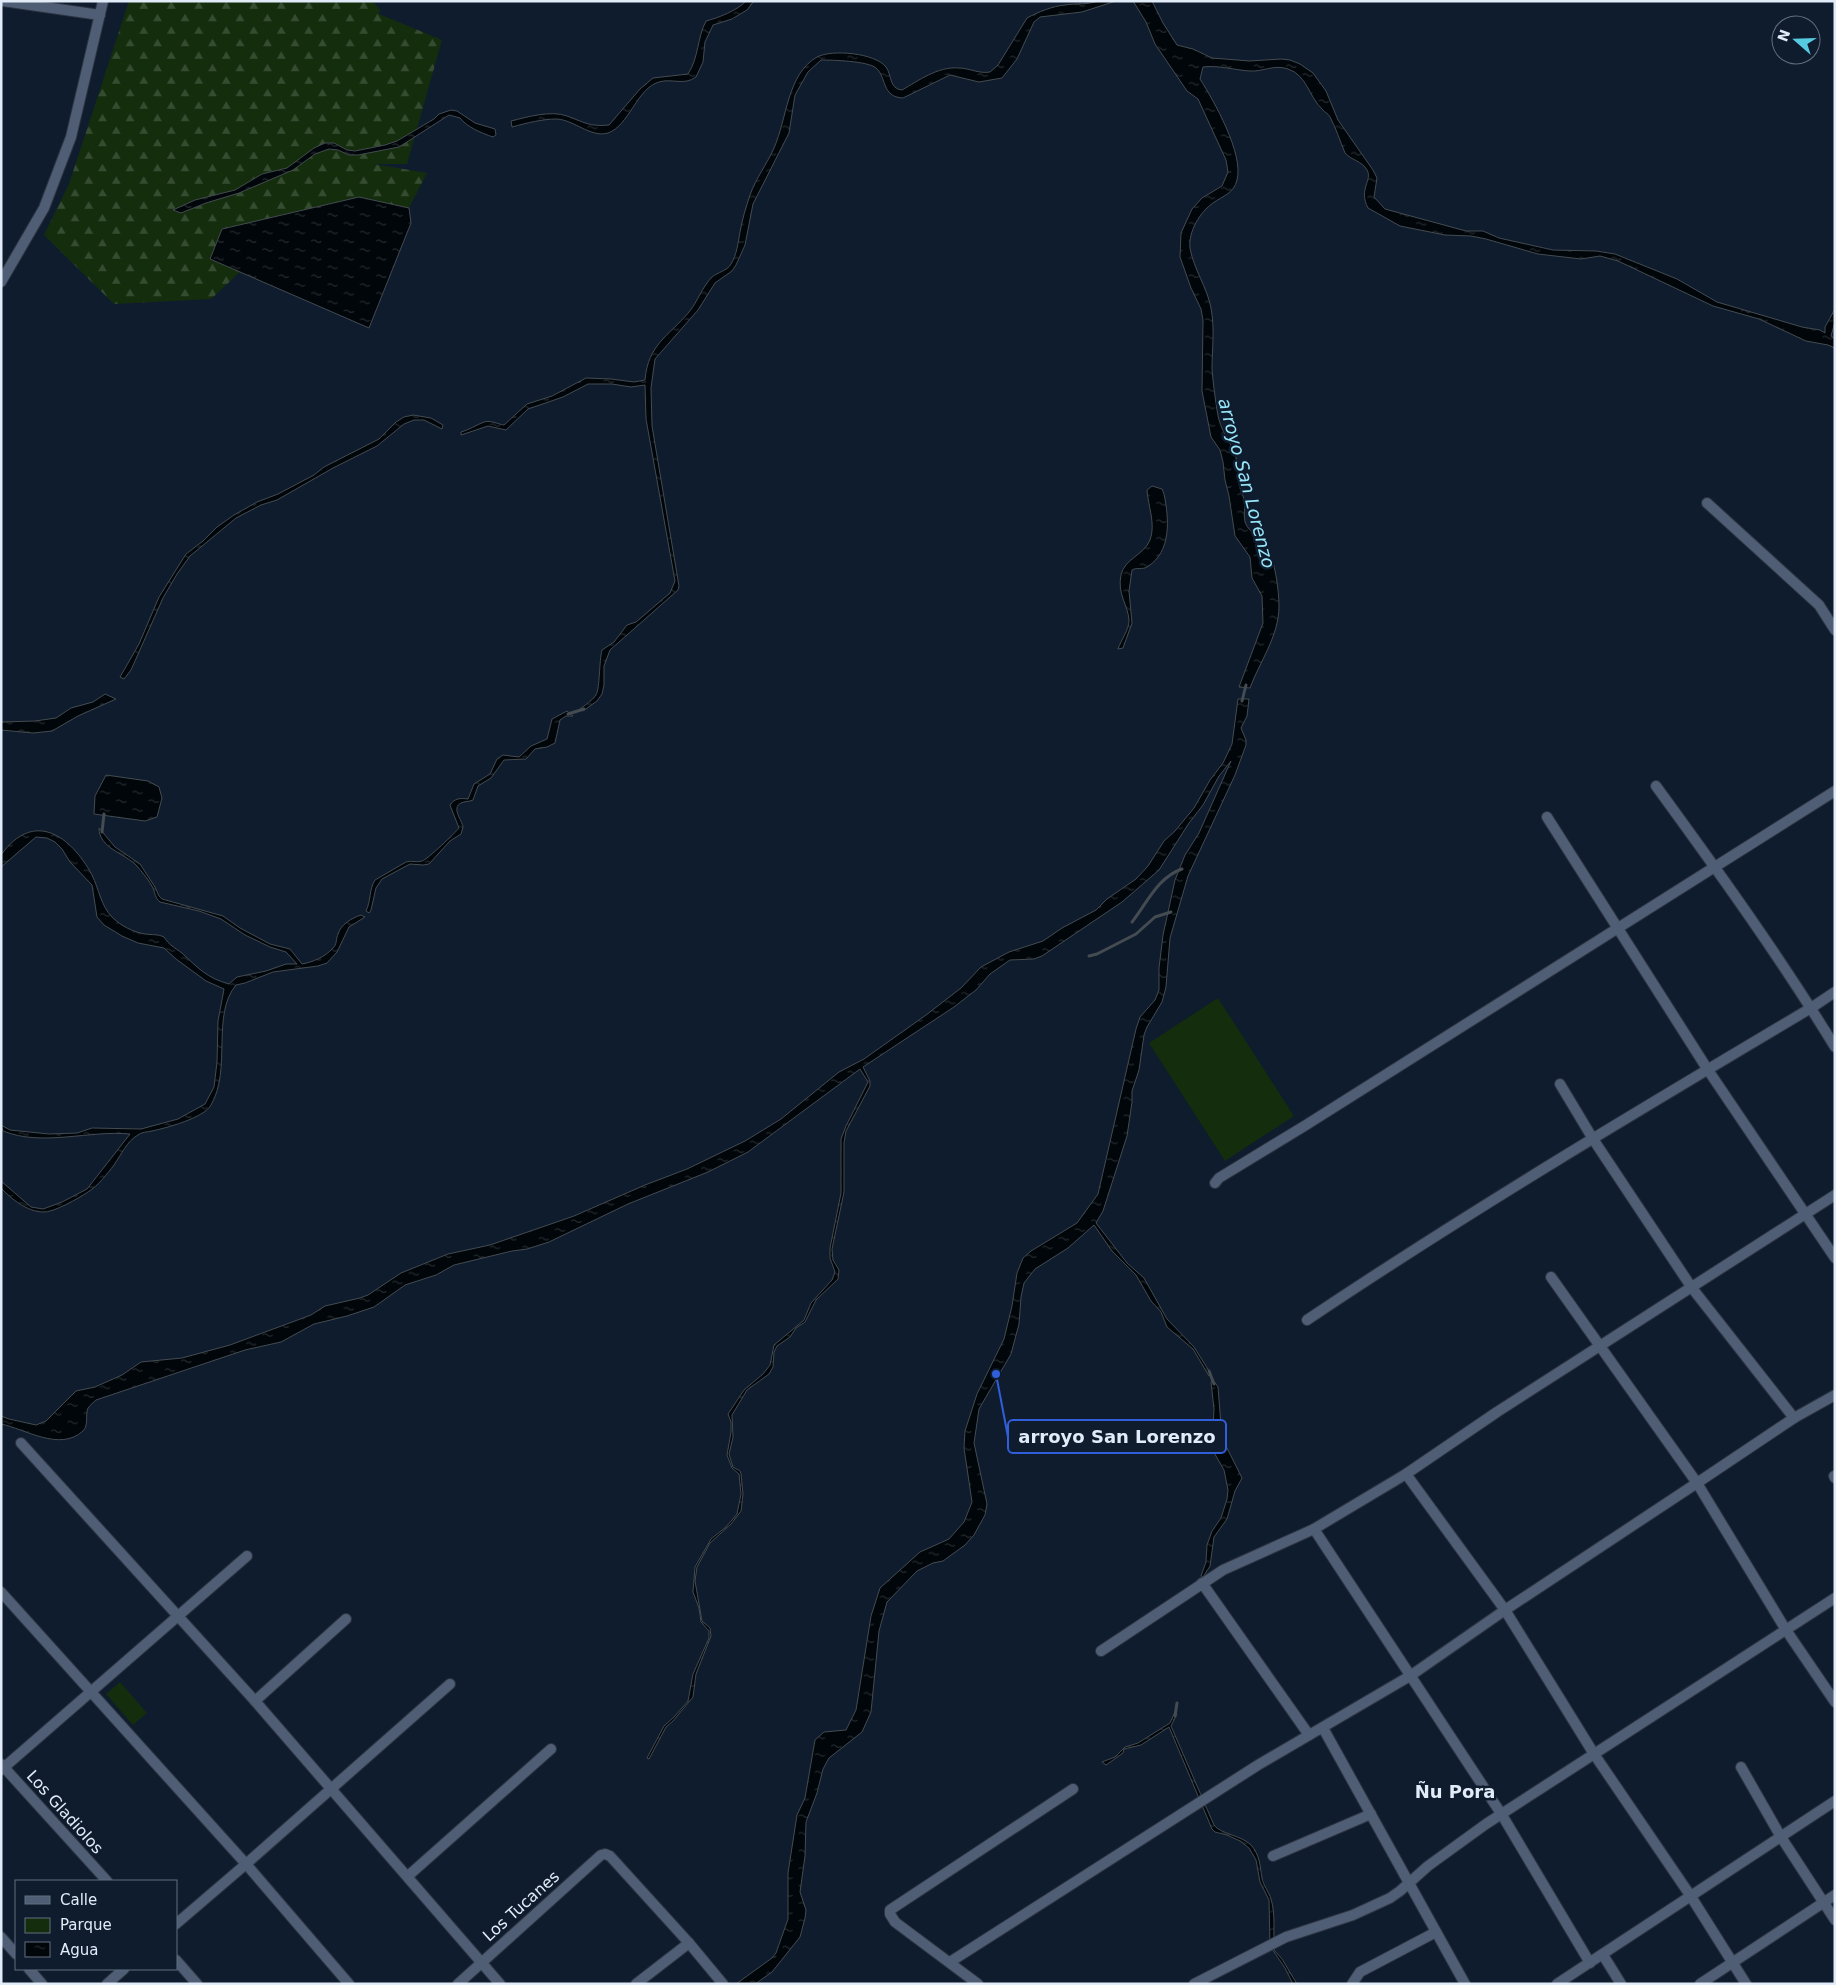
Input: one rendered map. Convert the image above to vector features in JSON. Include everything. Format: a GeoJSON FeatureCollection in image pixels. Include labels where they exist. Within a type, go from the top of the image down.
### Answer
{"type":"FeatureCollection","features":[{"type":"Feature","properties":{"kind":"street"},"geometry":{"type":"LineString","coordinates":[[3,1],[100,15]]}},
{"type":"Feature","properties":{"kind":"street"},"geometry":{"type":"LineString","coordinates":[[1,282],[44,208],[71,137],[103,1]]}},
{"type":"Feature","properties":{"kind":"street"},"geometry":{"type":"LineString","coordinates":[[1707,503],[1820,605],[1835,630]]}},
{"type":"Feature","properties":{"kind":"street"},"geometry":{"type":"LineString","coordinates":[[1656,786],[1714,866],[1811,1008],[1835,1047]]}},
{"type":"Feature","properties":{"kind":"street"},"geometry":{"type":"LineString","coordinates":[[1215,1183],[1219,1178],[1835,791]]}},
{"type":"Feature","properties":{"kind":"street"},"geometry":{"type":"LineString","coordinates":[[1547,817],[1708,1070],[1835,1258]]}},
{"type":"Feature","properties":{"kind":"street"},"geometry":{"type":"LineString","coordinates":[[1307,1320],[1403,1256],[1835,992]]}},
{"type":"Feature","properties":{"kind":"street"},"geometry":{"type":"LineString","coordinates":[[1560,1084],[1593,1139],[1692,1288],[1794,1418]]}},
{"type":"Feature","properties":{"kind":"street"},"geometry":{"type":"LineString","coordinates":[[1101,1652],[1223,1570],[1314,1529],[1406,1474],[1835,1194]]}},
{"type":"Feature","properties":{"kind":"street"},"geometry":{"type":"LineString","coordinates":[[1551,1277],[1599,1347],[1697,1482],[1786,1630],[1835,1702]]}},
{"type":"Feature","properties":{"kind":"street"},"geometry":{"type":"LineString","coordinates":[[950,1962],[1308,1735],[1410,1676],[1697,1482],[1794,1418],[1835,1395]]}},
{"type":"Feature","properties":{"kind":"street"},"geometry":{"type":"LineString","coordinates":[[21,1443],[255,1701],[330,1790],[408,1876],[500,1984]]}},
{"type":"Feature","properties":{"kind":"street"},"geometry":{"type":"LineString","coordinates":[[1406,1474],[1505,1610],[1594,1754],[1690,1895],[1746,1984]]}},
{"type":"Feature","properties":{"kind":"street"},"geometry":{"type":"LineString","coordinates":[[1314,1529],[1502,1815],[1590,1963]]}},
{"type":"Feature","properties":{"kind":"street"},"geometry":{"type":"LineString","coordinates":[[2,1767],[247,1556]]}},
{"type":"Feature","properties":{"kind":"street"},"geometry":{"type":"LineString","coordinates":[[1202,1583],[1308,1735]]}},
{"type":"Feature","properties":{"kind":"street"},"geometry":{"type":"LineString","coordinates":[[1,1592],[246,1864],[349,1984]]}},
{"type":"Feature","properties":{"kind":"street"},"geometry":{"type":"LineString","coordinates":[[1194,1984],[1286,1937],[1353,1914],[1390,1898],[1409,1884],[1428,1866],[1486,1824],[1835,1598]]}},
{"type":"Feature","properties":{"kind":"street"},"geometry":{"type":"LineString","coordinates":[[255,1701],[346,1619]]}},
{"type":"Feature","properties":{"kind":"street"},"geometry":{"type":"LineString","coordinates":[[178,1922],[450,1684]]}},
{"type":"Feature","properties":{"kind":"street"},"geometry":{"type":"LineString","coordinates":[[1323,1728],[1464,1984]]}},
{"type":"Feature","properties":{"kind":"street"},"geometry":{"type":"LineString","coordinates":[[408,1876],[551,1749]]}},
{"type":"Feature","properties":{"kind":"street","name":"Los Gladiolos"},"geometry":{"type":"LineString","coordinates":[[2,1767],[105,1880]]}},
{"type":"Feature","properties":{"kind":"street"},"geometry":{"type":"LineString","coordinates":[[1741,1767],[1781,1836],[1835,1920]]}},
{"type":"Feature","properties":{"kind":"street"},"geometry":{"type":"LineString","coordinates":[[978,1984],[894,1922],[890,1910],[1073,1789]]}},
{"type":"Feature","properties":{"kind":"street"},"geometry":{"type":"LineString","coordinates":[[1557,1984],[1690,1895],[1835,1802]]}},
{"type":"Feature","properties":{"kind":"street"},"geometry":{"type":"LineString","coordinates":[[1273,1856],[1371,1814]]}},
{"type":"Feature","properties":{"kind":"street","name":"Los Tucanes"},"geometry":{"type":"LineString","coordinates":[[458,1984],[601,1855],[605,1854],[610,1856],[689,1942]]}},
{"type":"Feature","properties":{"kind":"street"},"geometry":{"type":"LineString","coordinates":[[1700,1984],[1835,1895]]}},
{"type":"Feature","properties":{"kind":"street"},"geometry":{"type":"LineString","coordinates":[[1352,1984],[1360,1972],[1436,1932]]}},
{"type":"Feature","properties":{"kind":"street"},"geometry":{"type":"LineString","coordinates":[[1,1937],[15,1953]]}},
{"type":"Feature","properties":{"kind":"street"},"geometry":{"type":"LineString","coordinates":[[636,1984],[689,1942],[722,1984]]}},
{"type":"Feature","properties":{"kind":"street"},"geometry":{"type":"LineString","coordinates":[[1603,1955],[1622,1984]]}},
{"type":"Feature","properties":{"kind":"street"},"geometry":{"type":"LineString","coordinates":[[178,1962],[197,1984]]}},
{"type":"Feature","properties":{"kind":"street"},"geometry":{"type":"LineString","coordinates":[[30,1970],[42,1984]]}},
{"type":"Feature","properties":{"kind":"street"},"geometry":{"type":"LineString","coordinates":[[107,1984],[123,1970]]}},
{"type":"Feature","properties":{"kind":"green space"},"geometry":{"type":"Polygon","coordinates":[[[129,1],[373,1],[380,10],[379,14],[442,40],[407,164],[374,164],[427,173],[409,208],[359,197],[308,209],[211,299],[114,304],[44,235],[69,184],[129,1]]]}},
{"type":"Feature","properties":{"kind":"green space"},"geometry":{"type":"Polygon","coordinates":[[[1218,998],[1294,1116],[1225,1161],[1149,1043],[1218,998]]]}},
{"type":"Feature","properties":{"kind":"green space"},"geometry":{"type":"Polygon","coordinates":[[[120,1682],[147,1713],[133,1725],[106,1694],[120,1682]]]}},
{"type":"Feature","properties":{"kind":"water"},"geometry":{"type":"Polygon","coordinates":[[[746,1],[754,1],[747,10],[732,19],[713,25],[705,42],[703,62],[696,77],[687,81],[659,82],[651,86],[622,123],[608,133],[595,133],[570,122],[557,119],[540,120],[512,127],[511,121],[554,114],[561,114],[591,125],[609,125],[640,89],[653,78],[688,74],[692,68],[706,21],[738,8],[746,1]]]}},
{"type":"Feature","properties":{"kind":"water"},"geometry":{"type":"Polygon","coordinates":[[[1098,1],[1116,1],[1082,12],[1040,17],[1034,22],[1017,59],[1002,78],[979,82],[950,75],[903,98],[891,94],[876,68],[866,64],[850,61],[821,60],[808,72],[795,95],[789,133],[753,204],[745,245],[736,265],[732,271],[715,283],[698,310],[655,359],[651,388],[652,426],[679,586],[678,590],[610,650],[604,666],[602,694],[597,701],[583,711],[580,709],[596,695],[602,650],[614,642],[627,625],[636,622],[670,593],[675,581],[646,419],[645,385],[631,387],[612,384],[588,384],[563,397],[528,409],[506,430],[488,426],[461,435],[461,432],[487,422],[504,425],[527,404],[552,396],[586,378],[634,382],[645,380],[650,358],[655,349],[689,312],[712,277],[731,264],[737,248],[750,195],[774,148],[789,98],[799,74],[817,57],[833,53],[843,53],[873,58],[886,67],[895,87],[902,90],[943,69],[959,68],[990,72],[998,65],[1027,18],[1056,7],[1098,1]]]}},
{"type":"Feature","properties":{"kind":"water"},"geometry":{"type":"Polygon","coordinates":[[[1133,1],[1152,1],[1177,45],[1193,49],[1212,58],[1250,61],[1290,60],[1313,73],[1326,91],[1338,120],[1373,170],[1377,178],[1374,197],[1385,209],[1466,231],[1483,231],[1499,238],[1553,250],[1596,251],[1615,254],[1677,279],[1717,302],[1802,327],[1820,330],[1825,333],[1825,327],[1835,309],[1835,322],[1831,336],[1835,339],[1835,348],[1806,341],[1759,319],[1713,306],[1618,261],[1600,256],[1581,259],[1538,254],[1486,239],[1471,236],[1445,235],[1400,226],[1368,208],[1364,195],[1368,177],[1367,170],[1345,153],[1329,116],[1318,104],[1300,76],[1288,69],[1278,67],[1250,71],[1221,67],[1203,67],[1200,79],[1213,100],[1232,142],[1238,169],[1236,184],[1233,188],[1228,194],[1208,207],[1199,217],[1191,235],[1190,248],[1194,264],[1207,293],[1211,308],[1213,331],[1212,369],[1218,418],[1237,462],[1240,488],[1245,502],[1245,522],[1270,553],[1276,576],[1279,600],[1276,628],[1250,688],[1239,687],[1263,623],[1262,596],[1252,578],[1250,557],[1235,536],[1223,462],[1220,450],[1211,437],[1202,391],[1203,320],[1201,309],[1180,257],[1181,233],[1192,209],[1202,198],[1222,186],[1228,172],[1226,160],[1198,99],[1187,91],[1155,44],[1146,22],[1133,1]]]}},
{"type":"Feature","properties":{"kind":"water"},"geometry":{"type":"Polygon","coordinates":[[[451,110],[457,111],[475,123],[495,129],[496,135],[493,137],[484,134],[470,127],[460,118],[449,115],[399,147],[358,155],[349,155],[338,150],[329,149],[315,154],[293,170],[239,193],[181,213],[173,210],[195,200],[235,190],[262,174],[287,168],[314,148],[325,143],[334,143],[347,150],[355,151],[385,145],[397,141],[434,119],[439,114],[451,110]]]}},
{"type":"Feature","properties":{"kind":"water"},"geometry":{"type":"Polygon","coordinates":[[[359,197],[409,208],[411,223],[369,328],[210,259],[222,229],[359,197]]]}},
{"type":"Feature","properties":{"kind":"water"},"geometry":{"type":"Polygon","coordinates":[[[413,415],[431,418],[443,425],[442,429],[424,420],[414,420],[404,424],[377,446],[333,468],[277,500],[261,505],[236,518],[190,556],[163,598],[131,670],[124,679],[120,677],[139,644],[159,597],[186,554],[234,515],[257,502],[278,494],[314,475],[324,467],[379,439],[396,422],[404,417],[413,415]]]}},
{"type":"Feature","properties":{"kind":"water"},"geometry":{"type":"Polygon","coordinates":[[[1152,486],[1162,489],[1164,494],[1167,513],[1165,544],[1155,561],[1145,568],[1132,570],[1129,591],[1132,623],[1123,648],[1118,649],[1129,624],[1120,588],[1121,575],[1126,565],[1143,550],[1150,540],[1152,521],[1147,490],[1152,486]]]}},
{"type":"Feature","properties":{"kind":"water"},"geometry":{"type":"Polygon","coordinates":[[[105,694],[116,699],[78,716],[52,731],[33,733],[1,730],[1,722],[56,718],[71,708],[93,702],[105,694]]]}},
{"type":"Feature","properties":{"kind":"water"},"geometry":{"type":"Polygon","coordinates":[[[1238,699],[1249,699],[1247,716],[1241,728],[1246,745],[1235,775],[1188,876],[1170,938],[1166,987],[1162,1002],[1144,1035],[1139,1070],[1132,1091],[1127,1136],[1103,1211],[1096,1223],[1127,1263],[1144,1278],[1167,1319],[1194,1347],[1211,1374],[1209,1376],[1193,1349],[1167,1327],[1161,1312],[1151,1301],[1136,1275],[1112,1251],[1094,1225],[1068,1248],[1035,1269],[1024,1283],[1019,1324],[1011,1354],[979,1409],[974,1443],[987,1504],[985,1515],[974,1535],[965,1545],[943,1561],[933,1563],[917,1571],[887,1602],[879,1631],[871,1712],[862,1732],[829,1758],[823,1769],[817,1793],[806,1822],[805,1856],[800,1892],[806,1910],[800,1937],[772,1972],[755,1984],[736,1984],[772,1958],[776,1953],[788,1919],[788,1873],[797,1815],[805,1798],[815,1740],[824,1732],[846,1730],[856,1710],[871,1616],[880,1588],[920,1552],[949,1539],[964,1522],[972,1502],[964,1448],[965,1431],[977,1394],[1004,1339],[1017,1273],[1023,1258],[1031,1251],[1077,1223],[1098,1194],[1136,1029],[1140,1017],[1155,1000],[1159,990],[1159,968],[1163,935],[1175,880],[1185,855],[1199,833],[1231,761],[1219,776],[1203,805],[1189,823],[1159,870],[1122,902],[1042,956],[1034,959],[1010,960],[990,974],[976,990],[954,1007],[863,1067],[870,1081],[870,1086],[846,1131],[844,1143],[844,1192],[832,1249],[833,1260],[839,1270],[838,1279],[816,1300],[805,1322],[796,1328],[790,1337],[777,1346],[774,1352],[773,1367],[769,1374],[747,1390],[732,1415],[733,1437],[729,1454],[733,1467],[740,1471],[741,1474],[743,1494],[741,1511],[731,1524],[710,1543],[697,1567],[695,1581],[702,1621],[710,1628],[711,1636],[696,1674],[693,1697],[666,1727],[649,1759],[647,1758],[664,1726],[688,1701],[693,1674],[709,1638],[709,1631],[701,1622],[699,1608],[693,1592],[695,1567],[711,1539],[726,1527],[737,1514],[741,1494],[739,1474],[732,1468],[727,1455],[731,1432],[731,1422],[728,1414],[744,1390],[763,1374],[770,1365],[774,1345],[804,1320],[811,1303],[832,1280],[835,1272],[830,1258],[830,1248],[841,1193],[841,1139],[868,1082],[860,1069],[748,1152],[708,1172],[628,1204],[549,1242],[527,1249],[454,1265],[436,1275],[405,1285],[374,1307],[314,1324],[281,1342],[245,1350],[96,1400],[88,1408],[85,1429],[74,1437],[53,1439],[1,1424],[1,1416],[36,1425],[46,1421],[76,1391],[95,1387],[122,1375],[141,1362],[182,1358],[230,1345],[311,1315],[325,1306],[360,1298],[368,1295],[401,1273],[448,1254],[490,1245],[574,1216],[687,1169],[745,1141],[781,1119],[839,1072],[864,1059],[926,1015],[961,988],[981,967],[1009,952],[1043,941],[1062,928],[1096,910],[1107,899],[1136,879],[1148,866],[1164,841],[1194,808],[1210,780],[1223,763],[1232,744],[1238,699]]]}},
{"type":"Feature","properties":{"kind":"water"},"geometry":{"type":"Polygon","coordinates":[[[567,711],[573,716],[566,716],[560,720],[555,743],[547,747],[535,749],[526,759],[504,760],[491,778],[478,786],[473,800],[462,802],[458,805],[457,811],[463,827],[461,834],[450,841],[429,864],[410,864],[382,879],[376,888],[371,910],[369,913],[366,911],[375,880],[406,862],[420,862],[425,859],[459,828],[450,805],[454,801],[468,799],[474,784],[490,774],[497,759],[503,755],[519,757],[531,746],[547,739],[552,719],[567,711]]]}},
{"type":"Feature","properties":{"kind":"water"},"geometry":{"type":"Polygon","coordinates":[[[106,775],[148,781],[159,787],[162,798],[157,817],[145,821],[94,814],[95,796],[106,775]]]}},
{"type":"Feature","properties":{"kind":"water"},"geometry":{"type":"Polygon","coordinates":[[[99,828],[115,847],[140,864],[162,899],[223,916],[240,928],[270,944],[290,949],[302,964],[319,959],[330,951],[335,945],[339,930],[347,922],[361,915],[365,917],[349,927],[337,952],[327,963],[273,972],[236,985],[224,1011],[220,1075],[217,1091],[207,1110],[184,1122],[139,1134],[127,1144],[114,1165],[92,1189],[59,1208],[43,1212],[32,1210],[20,1204],[1,1188],[1,1181],[31,1207],[43,1209],[87,1189],[130,1134],[114,1133],[34,1138],[18,1136],[3,1131],[1,1125],[10,1130],[49,1134],[77,1133],[92,1128],[141,1129],[178,1119],[205,1104],[214,1087],[218,1021],[224,989],[206,981],[164,948],[138,943],[104,925],[97,917],[92,885],[70,862],[55,842],[47,838],[36,837],[1,867],[1,855],[14,841],[26,833],[39,831],[51,833],[63,839],[74,849],[92,875],[108,913],[123,926],[136,932],[164,937],[198,968],[215,979],[229,984],[237,977],[266,971],[286,964],[297,964],[286,952],[270,947],[245,935],[221,919],[199,911],[160,902],[143,873],[131,861],[103,841],[99,828]]]}},
{"type":"Feature","properties":{"kind":"water"},"geometry":{"type":"Polygon","coordinates":[[[1213,1380],[1218,1387],[1221,1425],[1226,1446],[1242,1478],[1235,1491],[1227,1519],[1214,1537],[1210,1566],[1203,1577],[1201,1576],[1206,1562],[1207,1545],[1212,1531],[1221,1518],[1228,1490],[1224,1470],[1212,1449],[1214,1409],[1211,1382],[1213,1380]]]}},
{"type":"Feature","properties":{"kind":"water"},"geometry":{"type":"Polygon","coordinates":[[[1175,1712],[1177,1714],[1171,1726],[1214,1825],[1221,1831],[1247,1842],[1256,1853],[1263,1881],[1273,1905],[1274,1950],[1282,1959],[1297,1984],[1293,1984],[1270,1946],[1269,1900],[1260,1882],[1256,1860],[1249,1848],[1240,1841],[1215,1832],[1212,1829],[1169,1727],[1141,1745],[1124,1749],[1123,1753],[1106,1765],[1102,1762],[1115,1757],[1125,1747],[1138,1743],[1170,1723],[1175,1712]]]}},
{"type":"Feature","properties":{"kind":"waterway","name":"arroyo San Lorenzo"},"geometry":{"type":"LineString","coordinates":[[1242,701],[1246,685]]}},
{"type":"Feature","properties":{"kind":"waterway"},"geometry":{"type":"LineString","coordinates":[[568,714],[584,709]]}},
{"type":"Feature","properties":{"kind":"waterway"},"geometry":{"type":"LineString","coordinates":[[102,832],[104,814]]}},
{"type":"Feature","properties":{"kind":"waterway"},"geometry":{"type":"LineString","coordinates":[[1132,922],[1160,884],[1166,878],[1182,869]]}},
{"type":"Feature","properties":{"kind":"waterway"},"geometry":{"type":"LineString","coordinates":[[1089,956],[1097,954],[1136,934],[1155,917],[1171,912]]}},
{"type":"Feature","properties":{"kind":"waterway"},"geometry":{"type":"LineString","coordinates":[[1209,1371],[1214,1384]]}},
{"type":"Feature","properties":{"kind":"waterway"},"geometry":{"type":"LineString","coordinates":[[1175,1716],[1177,1703]]}},
{"type":"Feature","properties":{"kind":"place","name":"arroyo San Lorenzo"},"geometry":{"type":"Point","coordinates":[996,1374]}},
{"type":"Feature","properties":{"kind":"district","name":"Ñu Pora"},"geometry":{"type":"Point","coordinates":[1455,1791]}}]}
